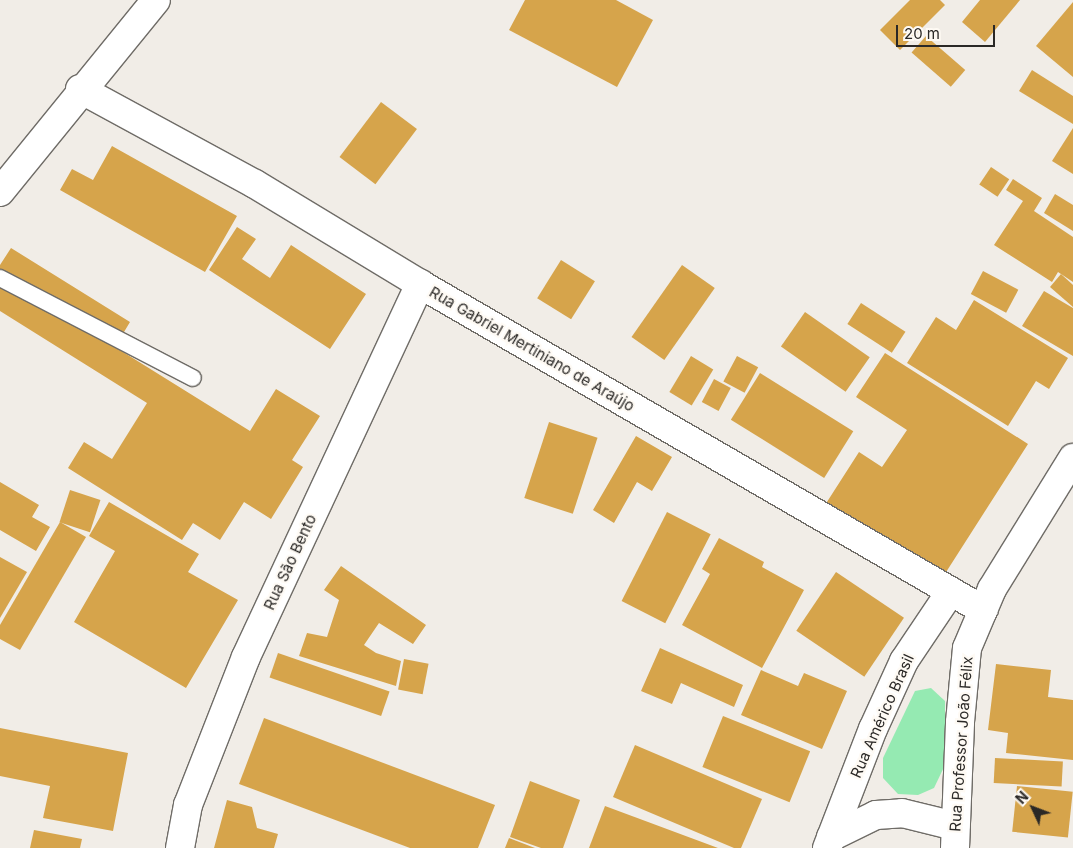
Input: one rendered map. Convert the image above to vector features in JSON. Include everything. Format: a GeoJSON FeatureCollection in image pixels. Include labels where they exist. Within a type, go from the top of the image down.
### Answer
{"type":"FeatureCollection","features":[{"type":"Feature","properties":{"kind":"street"},"geometry":{"type":"LineString","coordinates":[[0,192],[80,89],[156,0]]}},
{"type":"Feature","properties":{"kind":"street","name":"Rua Gabriel Mertiniano de Araújo"},"geometry":{"type":"LineString","coordinates":[[80,89],[255,184],[420,284],[983,610]]}},
{"type":"Feature","properties":{"kind":"street","name":"Rua São Bento"},"geometry":{"type":"LineString","coordinates":[[180,848],[188,805],[246,657],[420,284]]}},
{"type":"Feature","properties":{"kind":"street","name":"Rua Professor João Félix"},"geometry":{"type":"LineString","coordinates":[[955,837],[967,648],[992,589],[1073,458]]}},
{"type":"Feature","properties":{"kind":"street","name":"Rua Américo Brasil"},"geometry":{"type":"LineString","coordinates":[[829,843],[873,729],[904,661],[951,591]]}},
{"type":"Feature","properties":{"kind":"street"},"geometry":{"type":"LineString","coordinates":[[829,843],[876,815],[902,814],[955,837]]}},
{"type":"Feature","properties":{"kind":"lane"},"geometry":{"type":"LineString","coordinates":[[0,278],[193,378]]}},
{"type":"Feature","properties":{"kind":"green space"},"geometry":{"type":"Polygon","coordinates":[[[931,688],[945,701],[945,765],[934,788],[918,795],[898,794],[883,778],[883,758],[915,691],[931,688]]]}},
{"type":"Feature","properties":{"kind":"building"},"geometry":{"type":"Polygon","coordinates":[[[525,0],[616,0],[653,20],[617,87],[509,30],[525,0]]]}},
{"type":"Feature","properties":{"kind":"building"},"geometry":{"type":"Polygon","coordinates":[[[910,0],[940,0],[945,5],[900,50],[880,30],[910,0]]]}},
{"type":"Feature","properties":{"kind":"building"},"geometry":{"type":"Polygon","coordinates":[[[980,0],[1020,0],[985,42],[962,22],[980,0]]]}},
{"type":"Feature","properties":{"kind":"building"},"geometry":{"type":"Polygon","coordinates":[[[1073,2],[1073,77],[1036,46],[1073,2]]]}},
{"type":"Feature","properties":{"kind":"building"},"geometry":{"type":"Polygon","coordinates":[[[926,36],[965,70],[951,87],[912,53],[926,36]]]}},
{"type":"Feature","properties":{"kind":"building"},"geometry":{"type":"Polygon","coordinates":[[[1032,70],[1073,96],[1073,124],[1019,91],[1032,70]]]}},
{"type":"Feature","properties":{"kind":"building"},"geometry":{"type":"Polygon","coordinates":[[[381,102],[417,129],[375,184],[339,157],[381,102]]]}},
{"type":"Feature","properties":{"kind":"building"},"geometry":{"type":"Polygon","coordinates":[[[1073,128],[1073,174],[1052,161],[1073,128]]]}},
{"type":"Feature","properties":{"kind":"building"},"geometry":{"type":"Polygon","coordinates":[[[112,146],[237,216],[205,272],[60,190],[72,169],[93,180],[112,146]]]}},
{"type":"Feature","properties":{"kind":"building"},"geometry":{"type":"Polygon","coordinates":[[[991,167],[1009,179],[997,197],[979,184],[991,167]]]}},
{"type":"Feature","properties":{"kind":"building"},"geometry":{"type":"Polygon","coordinates":[[[1013,179],[1042,198],[1034,211],[1073,237],[1073,282],[1058,272],[1052,282],[994,245],[1023,201],[1006,190],[1013,179]]]}},
{"type":"Feature","properties":{"kind":"building"},"geometry":{"type":"Polygon","coordinates":[[[1055,194],[1073,205],[1073,231],[1044,213],[1055,194]]]}},
{"type":"Feature","properties":{"kind":"building"},"geometry":{"type":"Polygon","coordinates":[[[237,227],[256,239],[242,259],[270,278],[291,245],[366,294],[330,349],[209,270],[237,227]]]}},
{"type":"Feature","properties":{"kind":"building"},"geometry":{"type":"Polygon","coordinates":[[[11,248],[130,322],[115,347],[250,431],[276,389],[320,416],[292,460],[303,467],[271,519],[244,502],[220,540],[193,523],[182,540],[68,468],[84,442],[112,459],[147,403],[0,311],[0,265],[11,248]]]}},
{"type":"Feature","properties":{"kind":"building"},"geometry":{"type":"Polygon","coordinates":[[[561,260],[595,281],[571,319],[537,298],[561,260]]]}},
{"type":"Feature","properties":{"kind":"building"},"geometry":{"type":"Polygon","coordinates":[[[682,265],[715,288],[664,360],[632,337],[682,265]]]}},
{"type":"Feature","properties":{"kind":"building"},"geometry":{"type":"Polygon","coordinates":[[[983,271],[1018,290],[1006,313],[971,294],[983,271]]]}},
{"type":"Feature","properties":{"kind":"building"},"geometry":{"type":"Polygon","coordinates":[[[1061,274],[1073,285],[1073,307],[1050,287],[1061,274]]]}},
{"type":"Feature","properties":{"kind":"building"},"geometry":{"type":"Polygon","coordinates":[[[1044,291],[1073,308],[1073,356],[1022,326],[1044,291]]]}},
{"type":"Feature","properties":{"kind":"building"},"geometry":{"type":"Polygon","coordinates":[[[974,300],[1068,358],[1049,389],[1036,381],[1008,426],[907,363],[936,317],[956,330],[974,300]]]}},
{"type":"Feature","properties":{"kind":"building"},"geometry":{"type":"Polygon","coordinates":[[[861,303],[905,332],[892,353],[847,324],[861,303]]]}},
{"type":"Feature","properties":{"kind":"building"},"geometry":{"type":"Polygon","coordinates":[[[805,312],[870,357],[846,392],[781,346],[805,312]]]}},
{"type":"Feature","properties":{"kind":"building"},"geometry":{"type":"Polygon","coordinates":[[[885,353],[1028,444],[941,580],[825,505],[859,452],[882,467],[907,430],[856,397],[885,353]]]}},
{"type":"Feature","properties":{"kind":"building"},"geometry":{"type":"Polygon","coordinates":[[[691,356],[713,369],[692,405],[669,392],[691,356]]]}},
{"type":"Feature","properties":{"kind":"building"},"geometry":{"type":"Polygon","coordinates":[[[737,356],[758,367],[745,393],[723,382],[737,356]]]}},
{"type":"Feature","properties":{"kind":"building"},"geometry":{"type":"Polygon","coordinates":[[[760,373],[853,431],[824,478],[731,420],[760,373]]]}},
{"type":"Feature","properties":{"kind":"building"},"geometry":{"type":"Polygon","coordinates":[[[714,379],[731,388],[719,411],[702,402],[714,379]]]}},
{"type":"Feature","properties":{"kind":"building"},"geometry":{"type":"Polygon","coordinates":[[[549,422],[598,438],[573,514],[524,498],[549,422]]]}},
{"type":"Feature","properties":{"kind":"building"},"geometry":{"type":"Polygon","coordinates":[[[636,436],[672,457],[652,491],[637,482],[614,523],[593,510],[636,436]]]}},
{"type":"Feature","properties":{"kind":"building"},"geometry":{"type":"Polygon","coordinates":[[[0,482],[39,505],[32,517],[50,527],[36,551],[0,530],[0,482]]]}},
{"type":"Feature","properties":{"kind":"building"},"geometry":{"type":"Polygon","coordinates":[[[70,490],[100,500],[90,532],[59,522],[70,490]]]}},
{"type":"Feature","properties":{"kind":"building"},"geometry":{"type":"Polygon","coordinates":[[[109,502],[199,554],[188,572],[238,600],[186,688],[74,622],[115,551],[89,536],[109,502]]]}},
{"type":"Feature","properties":{"kind":"building"},"geometry":{"type":"Polygon","coordinates":[[[667,512],[711,534],[665,623],[622,601],[667,512]]]}},
{"type":"Feature","properties":{"kind":"building"},"geometry":{"type":"Polygon","coordinates":[[[60,522],[86,537],[20,650],[0,639],[0,625],[60,522]]]}},
{"type":"Feature","properties":{"kind":"building"},"geometry":{"type":"Polygon","coordinates":[[[719,538],[764,562],[762,567],[804,590],[762,668],[682,625],[710,574],[702,569],[719,538]]]}},
{"type":"Feature","properties":{"kind":"building"},"geometry":{"type":"Polygon","coordinates":[[[0,557],[27,572],[0,618],[0,557]]]}},
{"type":"Feature","properties":{"kind":"building"},"geometry":{"type":"Polygon","coordinates":[[[341,566],[426,625],[413,644],[379,623],[364,645],[376,653],[401,661],[396,686],[299,656],[307,633],[327,637],[339,600],[324,590],[341,566]]]}},
{"type":"Feature","properties":{"kind":"building"},"geometry":{"type":"Polygon","coordinates":[[[836,572],[904,618],[864,677],[796,631],[836,572]]]}},
{"type":"Feature","properties":{"kind":"building"},"geometry":{"type":"Polygon","coordinates":[[[660,648],[743,685],[734,707],[681,683],[672,704],[641,691],[660,648]]]}},
{"type":"Feature","properties":{"kind":"building"},"geometry":{"type":"Polygon","coordinates":[[[278,653],[390,691],[381,716],[270,678],[278,653]]]}},
{"type":"Feature","properties":{"kind":"building"},"geometry":{"type":"Polygon","coordinates":[[[404,659],[429,664],[423,694],[398,689],[404,659]]]}},
{"type":"Feature","properties":{"kind":"building"},"geometry":{"type":"Polygon","coordinates":[[[996,664],[1051,670],[1048,697],[1073,700],[1073,760],[1006,753],[1008,733],[988,730],[996,664]]]}},
{"type":"Feature","properties":{"kind":"building"},"geometry":{"type":"Polygon","coordinates":[[[761,670],[798,686],[804,673],[847,691],[822,749],[741,715],[761,670]]]}},
{"type":"Feature","properties":{"kind":"building"},"geometry":{"type":"Polygon","coordinates":[[[723,716],[810,751],[790,802],[702,767],[723,716]]]}},
{"type":"Feature","properties":{"kind":"building"},"geometry":{"type":"Polygon","coordinates":[[[264,718],[495,805],[478,848],[410,848],[239,784],[264,718]]]}},
{"type":"Feature","properties":{"kind":"building"},"geometry":{"type":"Polygon","coordinates":[[[0,728],[128,753],[113,831],[43,818],[50,786],[0,776],[0,728]]]}},
{"type":"Feature","properties":{"kind":"building"},"geometry":{"type":"Polygon","coordinates":[[[635,745],[762,799],[741,848],[734,848],[613,797],[635,745]]]}},
{"type":"Feature","properties":{"kind":"building"},"geometry":{"type":"Polygon","coordinates":[[[995,758],[1063,762],[1062,787],[994,783],[995,758]]]}},
{"type":"Feature","properties":{"kind":"building"},"geometry":{"type":"Polygon","coordinates":[[[530,781],[580,800],[563,848],[541,848],[510,837],[530,781]]]}},
{"type":"Feature","properties":{"kind":"building"},"geometry":{"type":"Polygon","coordinates":[[[1017,786],[1073,792],[1068,838],[1012,832],[1017,786]]]}},
{"type":"Feature","properties":{"kind":"building"},"geometry":{"type":"Polygon","coordinates":[[[227,800],[252,807],[257,828],[278,834],[274,848],[214,848],[227,800]]]}},
{"type":"Feature","properties":{"kind":"building"},"geometry":{"type":"Polygon","coordinates":[[[605,806],[718,848],[589,848],[605,806]]]}},
{"type":"Feature","properties":{"kind":"building"},"geometry":{"type":"Polygon","coordinates":[[[34,830],[82,839],[80,848],[30,848],[34,830]]]}},
{"type":"Feature","properties":{"kind":"building"},"geometry":{"type":"Polygon","coordinates":[[[509,838],[535,848],[505,848],[509,838]]]}}]}
